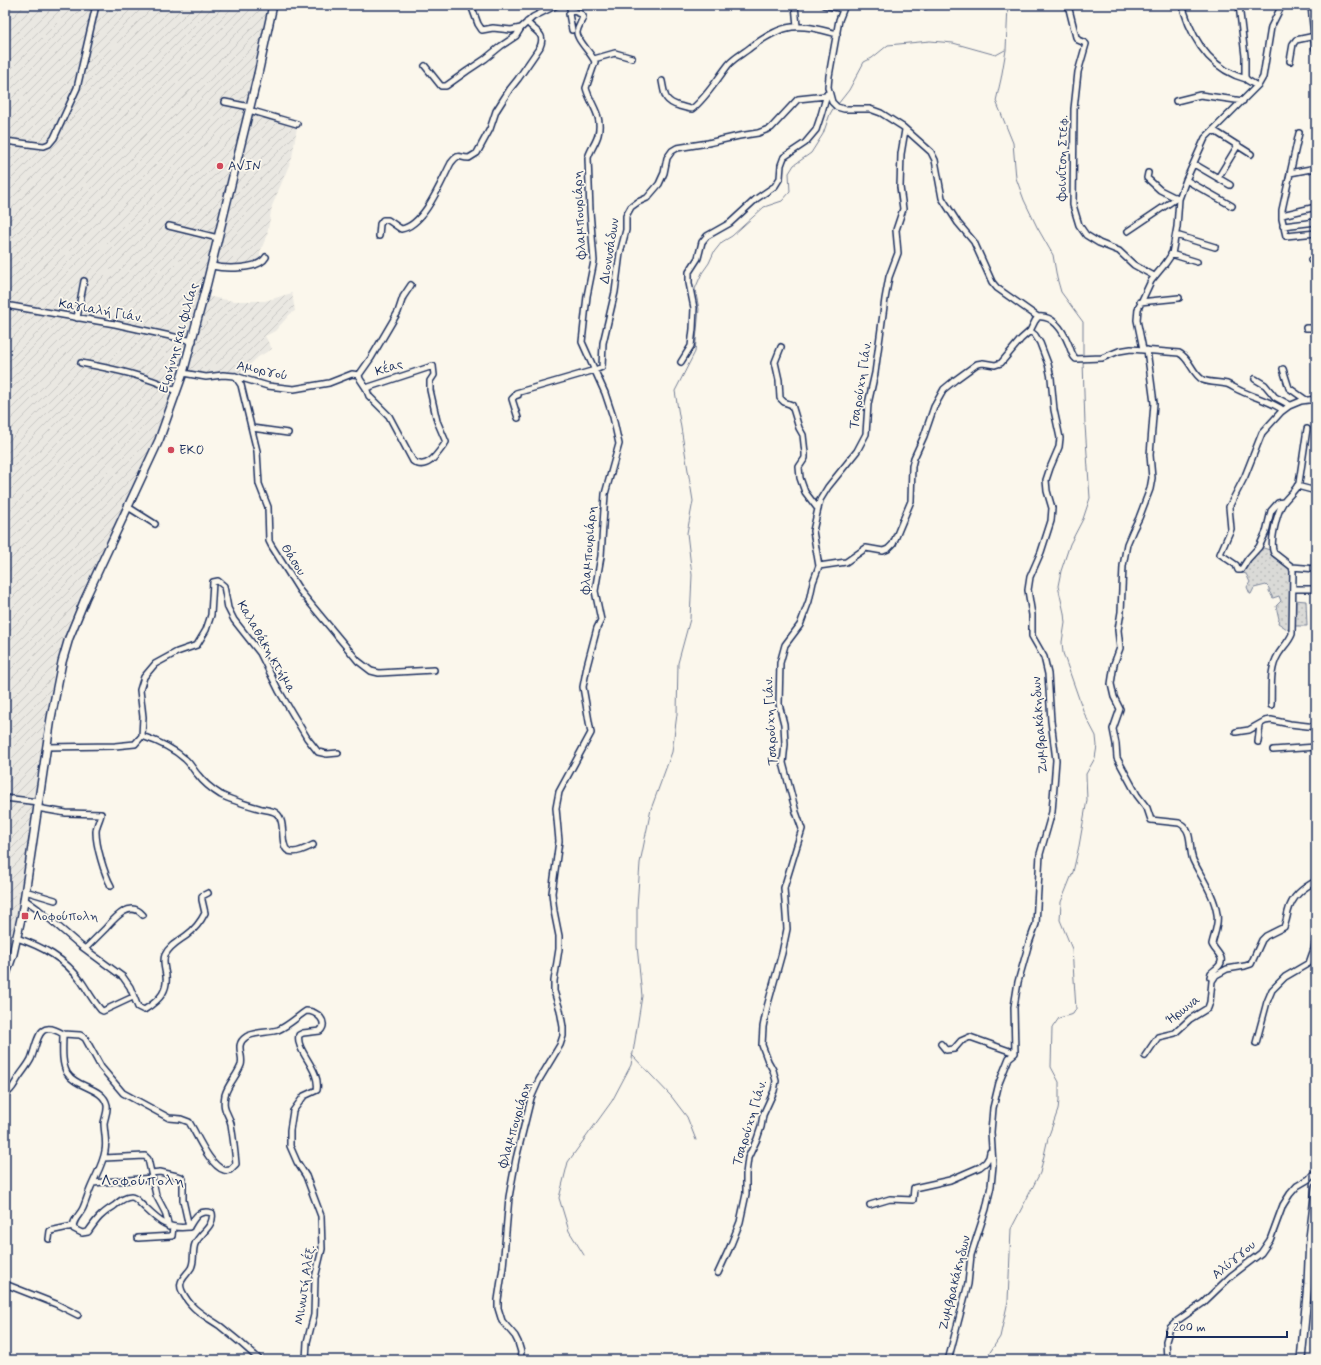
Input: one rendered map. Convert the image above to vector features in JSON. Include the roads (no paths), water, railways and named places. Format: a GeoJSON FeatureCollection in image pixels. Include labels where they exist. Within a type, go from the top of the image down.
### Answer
{"type":"FeatureCollection","features":[{"type":"Feature","properties":{"kind":"street"},"geometry":{"type":"LineString","coordinates":[[5,141],[44,146],[49,144],[54,138],[76,90],[96,5]]}},
{"type":"Feature","properties":{"kind":"street","name":"Ειρήνης και Φιλίας"},"geometry":{"type":"LineString","coordinates":[[5,978],[17,938],[26,891],[54,694],[62,662],[79,613],[158,440],[183,373],[212,266],[273,5]]}},
{"type":"Feature","properties":{"kind":"street"},"geometry":{"type":"LineString","coordinates":[[471,5],[478,24],[482,30],[493,28],[511,30],[521,28]]}},
{"type":"Feature","properties":{"kind":"street"},"geometry":{"type":"LineString","coordinates":[[425,66],[441,86],[444,87],[516,36],[521,28],[536,15],[557,5]]}},
{"type":"Feature","properties":{"kind":"street"},"geometry":{"type":"LineString","coordinates":[[795,5],[797,26]]}},
{"type":"Feature","properties":{"kind":"street"},"geometry":{"type":"LineString","coordinates":[[681,362],[691,346],[693,329],[694,308],[689,283],[689,272],[698,258],[702,242],[707,236],[730,223],[761,195],[775,186],[780,178],[781,165],[784,157],[809,139],[816,130],[822,116],[839,20],[844,7],[824,5]]}},
{"type":"Feature","properties":{"kind":"street"},"geometry":{"type":"LineString","coordinates":[[913,5],[925,6]]}},
{"type":"Feature","properties":{"kind":"street","name":"Φοινίτση Στεφ."},"geometry":{"type":"LineString","coordinates":[[1068,5],[1076,37],[1078,40],[1086,44],[1078,72],[1074,116],[1073,205],[1075,216],[1080,228],[1086,235],[1102,245],[1119,251],[1134,265],[1154,276]]}},
{"type":"Feature","properties":{"kind":"street"},"geometry":{"type":"LineString","coordinates":[[1239,5],[1246,79]]}},
{"type":"Feature","properties":{"kind":"street"},"geometry":{"type":"LineString","coordinates":[[1145,350],[1137,318],[1140,302],[1154,276],[1165,264],[1171,254],[1176,235],[1177,198],[1194,164],[1203,141],[1257,86],[1265,74],[1272,24],[1282,5]]}},
{"type":"Feature","properties":{"kind":"street"},"geometry":{"type":"LineString","coordinates":[[569,7],[572,30]]}},
{"type":"Feature","properties":{"kind":"street"},"geometry":{"type":"LineString","coordinates":[[569,7],[582,16],[577,34],[594,59],[615,53],[632,58]]}},
{"type":"Feature","properties":{"kind":"street"},"geometry":{"type":"LineString","coordinates":[[1290,61],[1293,44],[1296,40],[1315,43],[1313,8]]}},
{"type":"Feature","properties":{"kind":"street"},"geometry":{"type":"LineString","coordinates":[[1184,11],[1191,30],[1211,60],[1227,71],[1246,79],[1257,86]]}},
{"type":"Feature","properties":{"kind":"street"},"geometry":{"type":"LineString","coordinates":[[379,236],[380,224],[383,220],[388,220],[401,229],[406,228],[416,222],[424,214],[455,158],[460,156],[469,158],[477,153],[490,129],[496,111],[543,42],[543,38],[540,34],[527,22]]}},
{"type":"Feature","properties":{"kind":"street"},"geometry":{"type":"LineString","coordinates":[[662,81],[668,101],[685,108],[692,109],[734,60],[768,36],[780,30],[797,26],[808,26],[837,34]]}},
{"type":"Feature","properties":{"kind":"street","name":"Φλαμπουριάρη"},"geometry":{"type":"LineString","coordinates":[[520,1360],[521,1352],[518,1342],[515,1336],[502,1321],[498,1308],[509,1197],[516,1159],[531,1098],[539,1080],[560,1045],[563,1036],[560,1010],[554,991],[554,981],[559,950],[559,936],[552,893],[559,841],[556,808],[559,792],[591,733],[583,687],[597,628],[601,620],[595,591],[601,556],[604,494],[619,444],[613,417],[601,384],[582,342],[587,293],[594,261],[588,166],[590,151],[598,134],[599,120],[586,88],[594,66],[594,59]]}},
{"type":"Feature","properties":{"kind":"street"},"geometry":{"type":"LineString","coordinates":[[828,87],[832,102],[837,107],[848,109],[865,108],[874,110],[886,115],[920,141],[933,156],[942,198],[956,220],[976,245],[995,286],[1038,317],[1046,318],[1056,324],[1066,340],[1073,357],[1078,360],[1102,358],[1126,350],[1145,350],[1181,354],[1186,358],[1195,373],[1202,379],[1210,382],[1228,384],[1241,391],[1269,401],[1283,410]]}},
{"type":"Feature","properties":{"kind":"street"},"geometry":{"type":"LineString","coordinates":[[1176,101],[1200,95],[1243,101]]}},
{"type":"Feature","properties":{"kind":"street","name":"Διονυσάδων"},"geometry":{"type":"LineString","coordinates":[[594,370],[602,366],[603,343],[615,292],[621,248],[626,230],[626,216],[631,207],[650,196],[659,184],[664,172],[667,158],[672,151],[676,148],[758,133],[771,128],[798,99],[826,96]]}},
{"type":"Feature","properties":{"kind":"street"},"geometry":{"type":"LineString","coordinates":[[225,102],[297,124]]}},
{"type":"Feature","properties":{"kind":"street","name":"Τσαρούχη Γιάν."},"geometry":{"type":"LineString","coordinates":[[718,1273],[741,1218],[746,1194],[748,1158],[757,1139],[763,1115],[774,1090],[776,1081],[762,1045],[763,1027],[787,928],[784,888],[802,829],[783,763],[785,744],[784,724],[778,704],[780,663],[785,645],[800,625],[810,601],[813,582],[819,566],[813,531],[818,509],[824,494],[857,451],[866,434],[868,404],[875,373],[885,299],[889,277],[898,253],[896,230],[903,210],[900,187],[900,154],[905,130]]}},
{"type":"Feature","properties":{"kind":"street"},"geometry":{"type":"LineString","coordinates":[[1213,130],[1251,154]]}},
{"type":"Feature","properties":{"kind":"street"},"geometry":{"type":"LineString","coordinates":[[1299,133],[1282,215],[1283,226],[1286,236],[1316,233]]}},
{"type":"Feature","properties":{"kind":"street"},"geometry":{"type":"LineString","coordinates":[[1218,178],[1238,146]]}},
{"type":"Feature","properties":{"kind":"street"},"geometry":{"type":"LineString","coordinates":[[1194,164],[1230,185]]}},
{"type":"Feature","properties":{"kind":"street"},"geometry":{"type":"LineString","coordinates":[[1290,173],[1316,168]]}},
{"type":"Feature","properties":{"kind":"street"},"geometry":{"type":"LineString","coordinates":[[1148,173],[1147,178],[1159,189],[1177,198]]}},
{"type":"Feature","properties":{"kind":"street"},"geometry":{"type":"LineString","coordinates":[[1186,180],[1232,206]]}},
{"type":"Feature","properties":{"kind":"street"},"geometry":{"type":"LineString","coordinates":[[1128,231],[1177,198]]}},
{"type":"Feature","properties":{"kind":"street"},"geometry":{"type":"LineString","coordinates":[[1282,215],[1316,207]]}},
{"type":"Feature","properties":{"kind":"street"},"geometry":{"type":"LineString","coordinates":[[1283,226],[1316,222]]}},
{"type":"Feature","properties":{"kind":"street"},"geometry":{"type":"LineString","coordinates":[[169,226],[218,238]]}},
{"type":"Feature","properties":{"kind":"street"},"geometry":{"type":"LineString","coordinates":[[1176,235],[1215,247]]}},
{"type":"Feature","properties":{"kind":"street"},"geometry":{"type":"LineString","coordinates":[[1171,254],[1197,262]]}},
{"type":"Feature","properties":{"kind":"street"},"geometry":{"type":"LineString","coordinates":[[212,266],[239,268],[263,261],[266,257]]}},
{"type":"Feature","properties":{"kind":"street"},"geometry":{"type":"LineString","coordinates":[[77,318],[84,281]]}},
{"type":"Feature","properties":{"kind":"street"},"geometry":{"type":"LineString","coordinates":[[359,375],[371,358],[398,312],[402,297],[411,284]]}},
{"type":"Feature","properties":{"kind":"street"},"geometry":{"type":"LineString","coordinates":[[1140,302],[1179,298]]}},
{"type":"Feature","properties":{"kind":"street","name":"Καγιαλή Γιάν."},"geometry":{"type":"LineString","coordinates":[[5,305],[115,324],[192,341]]}},
{"type":"Feature","properties":{"kind":"street"},"geometry":{"type":"LineString","coordinates":[[819,566],[846,562],[866,548],[882,551],[891,546],[912,498],[913,460],[942,392],[950,383],[974,366],[983,363],[995,365],[1001,363],[1020,339],[1030,331],[1038,317]]}},
{"type":"Feature","properties":{"kind":"street"},"geometry":{"type":"LineString","coordinates":[[1306,328],[1316,328]]}},
{"type":"Feature","properties":{"kind":"street","name":"Ζυμβρακάκηδων"},"geometry":{"type":"LineString","coordinates":[[947,1360],[968,1284],[971,1255],[986,1209],[989,1194],[993,1165],[991,1147],[993,1108],[999,1083],[1009,1058],[1015,1053],[1014,1008],[1018,982],[1036,924],[1040,854],[1051,818],[1056,766],[1050,721],[1048,674],[1044,657],[1032,636],[1032,615],[1028,590],[1032,573],[1050,521],[1052,505],[1047,491],[1046,480],[1058,451],[1060,438],[1053,405],[1051,375],[1048,364],[1040,343],[1035,335],[1030,331]]}},
{"type":"Feature","properties":{"kind":"street"},"geometry":{"type":"LineString","coordinates":[[781,347],[775,362],[779,380],[780,398],[784,402],[792,405],[799,428],[803,435],[805,458],[799,467],[800,478],[805,492],[818,509]]}},
{"type":"Feature","properties":{"kind":"street","name":"Ήρωνα"},"geometry":{"type":"LineString","coordinates":[[1145,350],[1154,403],[1150,455],[1152,478],[1150,489],[1140,518],[1127,544],[1123,566],[1121,608],[1118,630],[1120,648],[1114,664],[1111,684],[1113,695],[1120,709],[1113,732],[1117,758],[1137,795],[1147,808],[1151,820],[1179,823],[1184,827],[1189,835],[1192,858],[1212,895],[1217,913],[1216,930],[1212,944],[1220,955],[1221,960],[1219,966],[1210,973],[1210,977],[1213,979],[1208,1008],[1190,1019],[1174,1033],[1160,1035],[1145,1056]]}},
{"type":"Feature","properties":{"kind":"street"},"geometry":{"type":"LineString","coordinates":[[81,363],[161,383],[177,391]]}},
{"type":"Feature","properties":{"kind":"street","name":"Κέας"},"geometry":{"type":"LineString","coordinates":[[359,375],[369,396],[389,416],[413,461],[417,464],[424,465],[429,462],[446,442],[437,421],[430,390],[430,381],[434,375],[433,366],[366,388]]}},
{"type":"Feature","properties":{"kind":"street"},"geometry":{"type":"LineString","coordinates":[[1283,369],[1289,388],[1306,400]]}},
{"type":"Feature","properties":{"kind":"street"},"geometry":{"type":"LineString","coordinates":[[518,418],[512,399],[518,394],[516,393],[594,370]]}},
{"type":"Feature","properties":{"kind":"street","name":"Αμοργού"},"geometry":{"type":"LineString","coordinates":[[183,373],[206,378],[222,375],[235,376],[268,386],[294,389],[329,383],[352,374],[359,375]]}},
{"type":"Feature","properties":{"kind":"street","name":"Θάσου"},"geometry":{"type":"LineString","coordinates":[[235,376],[241,385],[257,451],[259,484],[268,507],[269,541],[300,591],[358,661],[371,671],[379,673],[434,670]]}},
{"type":"Feature","properties":{"kind":"street"},"geometry":{"type":"LineString","coordinates":[[1255,379],[1265,385],[1275,398],[1290,405]]}},
{"type":"Feature","properties":{"kind":"street"},"geometry":{"type":"LineString","coordinates":[[1283,502],[1278,503],[1271,510],[1266,532],[1261,542],[1241,569],[1238,570],[1236,565],[1220,554],[1231,529],[1228,510],[1229,505],[1245,476],[1261,435],[1283,410],[1290,405],[1306,400],[1316,399]]}},
{"type":"Feature","properties":{"kind":"street"},"geometry":{"type":"LineString","coordinates":[[252,428],[288,433]]}},
{"type":"Feature","properties":{"kind":"street"},"geometry":{"type":"LineString","coordinates":[[1307,429],[1297,486],[1283,502],[1278,514],[1272,550],[1276,556],[1292,567],[1316,569]]}},
{"type":"Feature","properties":{"kind":"street"},"geometry":{"type":"LineString","coordinates":[[1297,486],[1316,491]]}},
{"type":"Feature","properties":{"kind":"street"},"geometry":{"type":"LineString","coordinates":[[128,507],[155,524]]}},
{"type":"Feature","properties":{"kind":"street"},"geometry":{"type":"LineString","coordinates":[[1271,705],[1271,681],[1275,662],[1292,634],[1294,571],[1292,567]]}},
{"type":"Feature","properties":{"kind":"street","name":"Καλαθάκη κτήμα"},"geometry":{"type":"LineString","coordinates":[[142,736],[143,718],[140,690],[144,677],[155,664],[177,652],[197,646],[206,630],[211,615],[213,582],[218,581],[224,586],[228,608],[234,620],[260,653],[278,691],[307,738],[318,752],[327,754],[338,753]]}},
{"type":"Feature","properties":{"kind":"street"},"geometry":{"type":"LineString","coordinates":[[1293,589],[1316,589]]}},
{"type":"Feature","properties":{"kind":"street"},"geometry":{"type":"LineString","coordinates":[[1236,732],[1249,730],[1265,721],[1271,720],[1316,727]]}},
{"type":"Feature","properties":{"kind":"street"},"geometry":{"type":"LineString","coordinates":[[1258,742],[1260,725]]}},
{"type":"Feature","properties":{"kind":"street"},"geometry":{"type":"LineString","coordinates":[[46,747],[116,746],[135,744],[142,736],[160,742],[184,758],[207,785],[222,795],[275,812],[281,819],[283,843],[290,851],[297,852],[313,845]]}},
{"type":"Feature","properties":{"kind":"street"},"geometry":{"type":"LineString","coordinates":[[1272,750],[1316,747]]}},
{"type":"Feature","properties":{"kind":"street"},"geometry":{"type":"LineString","coordinates":[[5,798],[66,813],[102,814],[97,826],[96,836],[104,868],[111,886]]}},
{"type":"Feature","properties":{"kind":"street"},"geometry":{"type":"LineString","coordinates":[[1213,979],[1216,975],[1225,970],[1251,964],[1263,938],[1284,928],[1290,906],[1296,895],[1316,881]]}},
{"type":"Feature","properties":{"kind":"street"},"geometry":{"type":"LineString","coordinates":[[26,891],[55,900]]}},
{"type":"Feature","properties":{"kind":"street"},"geometry":{"type":"LineString","coordinates":[[24,899],[38,908],[85,949],[123,977],[130,987],[138,1007],[144,1010],[164,993],[167,980],[163,965],[165,954],[177,941],[193,929],[205,913],[202,896],[208,893]]}},
{"type":"Feature","properties":{"kind":"street"},"geometry":{"type":"LineString","coordinates":[[85,949],[122,912],[134,909],[143,915]]}},
{"type":"Feature","properties":{"kind":"street"},"geometry":{"type":"LineString","coordinates":[[1256,1043],[1267,1002],[1272,990],[1287,975],[1309,963],[1316,936]]}},
{"type":"Feature","properties":{"kind":"street"},"geometry":{"type":"LineString","coordinates":[[17,938],[47,950],[62,960],[81,981],[100,1010],[103,1011],[133,997]]}},
{"type":"Feature","properties":{"kind":"street","name":"Μινωτή Αλέξ."},"geometry":{"type":"LineString","coordinates":[[63,1034],[80,1035],[85,1038],[101,1067],[123,1093],[168,1118],[182,1119],[189,1122],[204,1151],[216,1165],[224,1170],[230,1170],[236,1164],[235,1153],[230,1123],[224,1106],[226,1093],[241,1066],[239,1046],[243,1039],[251,1034],[259,1034],[278,1029],[306,1012],[311,1011],[318,1014],[322,1019],[324,1024],[320,1031],[303,1033],[299,1035],[300,1044],[316,1075],[318,1083],[317,1090],[304,1096],[293,1111],[290,1130],[290,1146],[297,1162],[306,1176],[321,1216],[322,1249],[315,1278],[314,1315],[307,1342],[306,1360]]}},
{"type":"Feature","properties":{"kind":"street"},"geometry":{"type":"LineString","coordinates":[[5,1094],[8,1093],[13,1087],[30,1059],[39,1034],[43,1030],[47,1029],[55,1030],[63,1034],[63,1057],[67,1073],[72,1079],[102,1097],[107,1105],[104,1122],[106,1149],[104,1158],[92,1183],[83,1208],[74,1221],[74,1229],[77,1232],[88,1232],[98,1217],[124,1199],[132,1197],[159,1221],[171,1227],[189,1227]]}},
{"type":"Feature","properties":{"kind":"street"},"geometry":{"type":"LineString","coordinates":[[942,1044],[946,1050],[954,1049],[961,1041],[970,1037],[1015,1053]]}},
{"type":"Feature","properties":{"kind":"street"},"geometry":{"type":"LineString","coordinates":[[870,1205],[890,1199],[913,1200],[914,1188],[950,1180],[984,1165],[989,1157],[991,1147]]}},
{"type":"Feature","properties":{"kind":"street"},"geometry":{"type":"LineString","coordinates":[[104,1158],[145,1156],[148,1159],[156,1196],[165,1212],[171,1227],[172,1236],[138,1238]]}},
{"type":"Feature","properties":{"kind":"street","name":"Αλύγγου"},"geometry":{"type":"LineString","coordinates":[[1167,1360],[1166,1341],[1170,1328],[1177,1321],[1203,1303],[1231,1276],[1261,1253],[1270,1240],[1283,1205],[1290,1194],[1297,1186],[1309,1179],[1316,1171]]}},
{"type":"Feature","properties":{"kind":"street"},"geometry":{"type":"LineString","coordinates":[[92,1183],[152,1176],[160,1172],[181,1177],[183,1200],[189,1227]]}},
{"type":"Feature","properties":{"kind":"street"},"geometry":{"type":"LineString","coordinates":[[1301,1360],[1313,1248],[1316,1188]]}},
{"type":"Feature","properties":{"kind":"street"},"geometry":{"type":"LineString","coordinates":[[189,1227],[196,1214],[203,1211],[212,1213],[212,1221],[195,1244],[192,1266],[181,1280],[181,1290],[190,1305],[201,1315],[218,1325],[248,1348],[260,1360]]}},
{"type":"Feature","properties":{"kind":"street"},"geometry":{"type":"LineString","coordinates":[[49,1239],[50,1231],[73,1226]]}},
{"type":"Feature","properties":{"kind":"street"},"geometry":{"type":"LineString","coordinates":[[5,1284],[56,1304],[78,1316]]}},
{"type":"Feature","properties":{"kind":"waterway"},"geometry":{"type":"LineString","coordinates":[[1008,5],[1006,50],[996,101],[1013,143],[1016,178],[1024,200],[1053,255],[1061,292],[1083,322],[1083,357]]}},
{"type":"Feature","properties":{"kind":"waterway"},"geometry":{"type":"LineString","coordinates":[[838,104],[849,90],[864,62],[872,58],[888,45],[930,41],[953,43],[996,55],[1005,50]]}},
{"type":"Feature","properties":{"kind":"waterway"},"geometry":{"type":"LineString","coordinates":[[584,1255],[569,1231],[559,1198],[568,1162],[612,1101],[631,1065],[642,996],[637,946],[637,907],[640,863],[651,809],[672,752],[677,714],[678,663],[690,619],[692,575],[687,533],[693,501],[675,391],[695,352],[699,309],[695,289],[714,252],[722,242],[732,236],[764,207],[782,201],[790,192],[789,173],[794,165],[811,153],[823,134],[834,107]]}},
{"type":"Feature","properties":{"kind":"waterway"},"geometry":{"type":"LineString","coordinates":[[985,1360],[1000,1337],[1008,1301],[1011,1229],[1040,1173],[1048,1138],[1058,1110],[1059,1082],[1051,1067],[1052,1028],[1059,1018],[1073,1014],[1076,1009],[1072,949],[1060,920],[1061,902],[1073,872],[1087,800],[1086,774],[1095,758],[1097,746],[1096,736],[1084,713],[1063,653],[1062,642],[1065,623],[1058,586],[1061,571],[1070,544],[1083,519],[1090,498],[1085,425],[1083,361]]}},
{"type":"Feature","properties":{"kind":"waterway"},"geometry":{"type":"LineString","coordinates":[[632,1055],[671,1096],[687,1117],[696,1140]]}},
{"type":"Feature","properties":{"kind":"place","name":"AVIN"},"geometry":{"type":"Point","coordinates":[220,166]}},
{"type":"Feature","properties":{"kind":"place","name":"EKO"},"geometry":{"type":"Point","coordinates":[171,450]}},
{"type":"Feature","properties":{"kind":"place","name":"Λοφούπολη"},"geometry":{"type":"Point","coordinates":[25,916]}},
{"type":"Feature","properties":{"kind":"district","name":"Λοφούπολη"},"geometry":{"type":"Point","coordinates":[143,1181]}}]}
